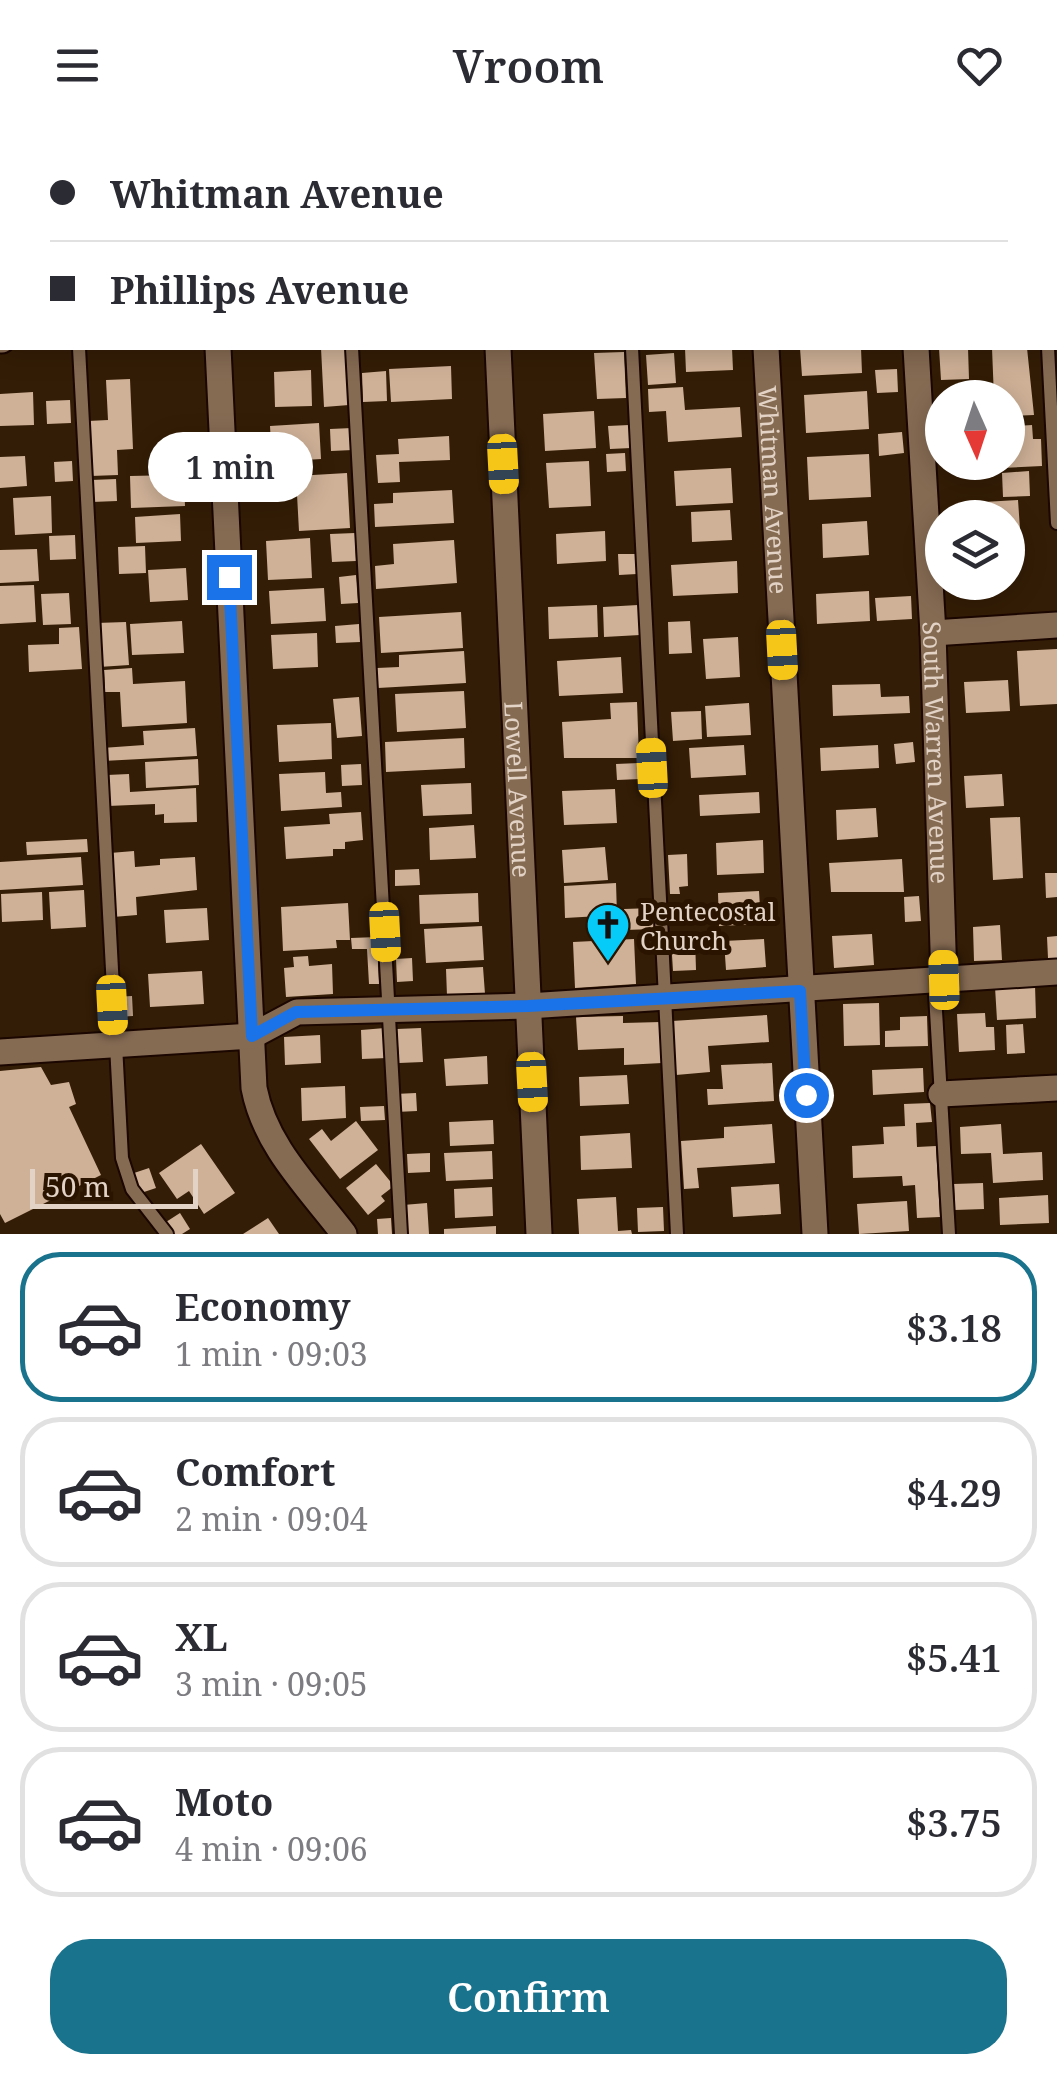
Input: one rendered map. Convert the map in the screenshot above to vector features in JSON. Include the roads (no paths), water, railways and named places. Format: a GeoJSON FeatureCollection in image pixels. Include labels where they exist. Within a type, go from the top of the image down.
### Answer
{"type":"FeatureCollection","features":[{"type":"Feature","properties":{"kind":"street"},"geometry":{"type":"LineString","coordinates":[[218,350],[254,1088],[269,1137],[344,1234]]}},
{"type":"Feature","properties":{"kind":"street","name":"Lowell Avenue"},"geometry":{"type":"LineString","coordinates":[[498,350],[539,1234]]}},
{"type":"Feature","properties":{"kind":"street","name":"Whitman Avenue"},"geometry":{"type":"LineString","coordinates":[[766,350],[815,1234]]}},
{"type":"Feature","properties":{"kind":"street","name":"South Warren Avenue"},"geometry":{"type":"LineString","coordinates":[[916,350],[933,633],[944,980]]}},
{"type":"Feature","properties":{"kind":"street"},"geometry":{"type":"LineString","coordinates":[[933,633],[1057,625]]}},
{"type":"Feature","properties":{"kind":"street"},"geometry":{"type":"LineString","coordinates":[[0,1052],[252,1036],[296,1012],[528,1006],[1057,972]]}},
{"type":"Feature","properties":{"kind":"street"},"geometry":{"type":"LineString","coordinates":[[940,1094],[1057,1088]]}},
{"type":"Feature","properties":{"kind":"lane"},"geometry":{"type":"LineString","coordinates":[[78,350],[122,1158],[127,1178],[166,1234]]}},
{"type":"Feature","properties":{"kind":"lane"},"geometry":{"type":"LineString","coordinates":[[352,350],[400,1234]]}},
{"type":"Feature","properties":{"kind":"lane"},"geometry":{"type":"LineString","coordinates":[[632,350],[677,1234]]}},
{"type":"Feature","properties":{"kind":"lane"},"geometry":{"type":"LineString","coordinates":[[1048,350],[1057,523]]}},
{"type":"Feature","properties":{"kind":"lane"},"geometry":{"type":"LineString","coordinates":[[944,980],[935,994],[949,1234]]}},
{"type":"Feature","properties":{"kind":"place","name":"Pentecostal Church"},"geometry":{"type":"Point","coordinates":[608,963]}}]}
